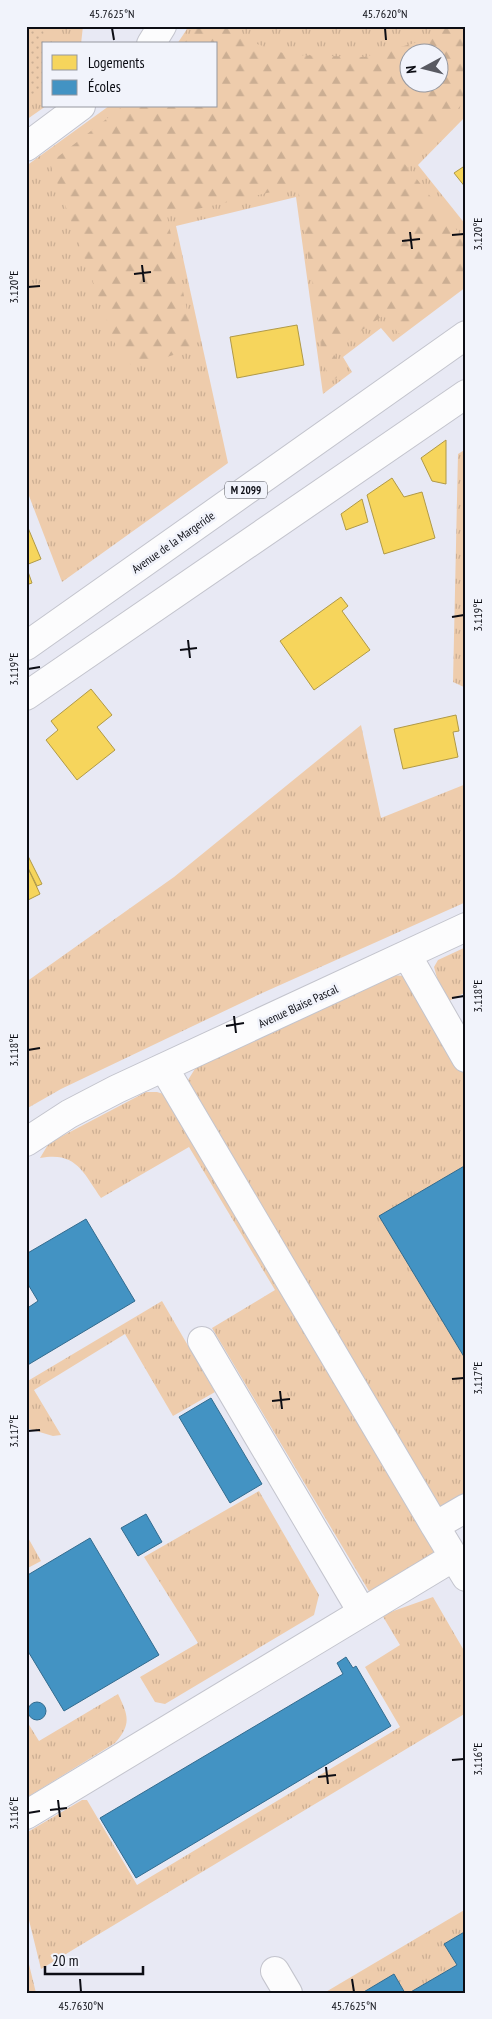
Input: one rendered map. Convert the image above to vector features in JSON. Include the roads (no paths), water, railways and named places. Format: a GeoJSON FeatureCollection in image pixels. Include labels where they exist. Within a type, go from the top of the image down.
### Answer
{"type":"FeatureCollection","features":[{"type":"Feature","properties":{"kind":"main road"},"geometry":{"type":"LineString","coordinates":[[153,42],[162,26]]}},
{"type":"Feature","properties":{"kind":"main road"},"geometry":{"type":"LineString","coordinates":[[26,147],[78,108]]}},
{"type":"Feature","properties":{"kind":"main road","name":"Avenue de la Margeride"},"geometry":{"type":"LineString","coordinates":[[26,646],[466,335]]}},
{"type":"Feature","properties":{"kind":"main road"},"geometry":{"type":"LineString","coordinates":[[26,696],[466,394]]}},
{"type":"Feature","properties":{"kind":"main road","name":"Avenue Blaise Pascal"},"geometry":{"type":"LineString","coordinates":[[26,1142],[69,1114],[117,1089],[466,927]]}},
{"type":"Feature","properties":{"kind":"main road"},"geometry":{"type":"LineString","coordinates":[[407,955],[466,1058]]}},
{"type":"Feature","properties":{"kind":"main road"},"geometry":{"type":"LineString","coordinates":[[26,1815],[362,1612],[460,1567],[164,1068]]}},
{"type":"Feature","properties":{"kind":"main road"},"geometry":{"type":"LineString","coordinates":[[202,1341],[362,1612]]}},
{"type":"Feature","properties":{"kind":"main road"},"geometry":{"type":"LineString","coordinates":[[435,1526],[466,1508]]}}]}
